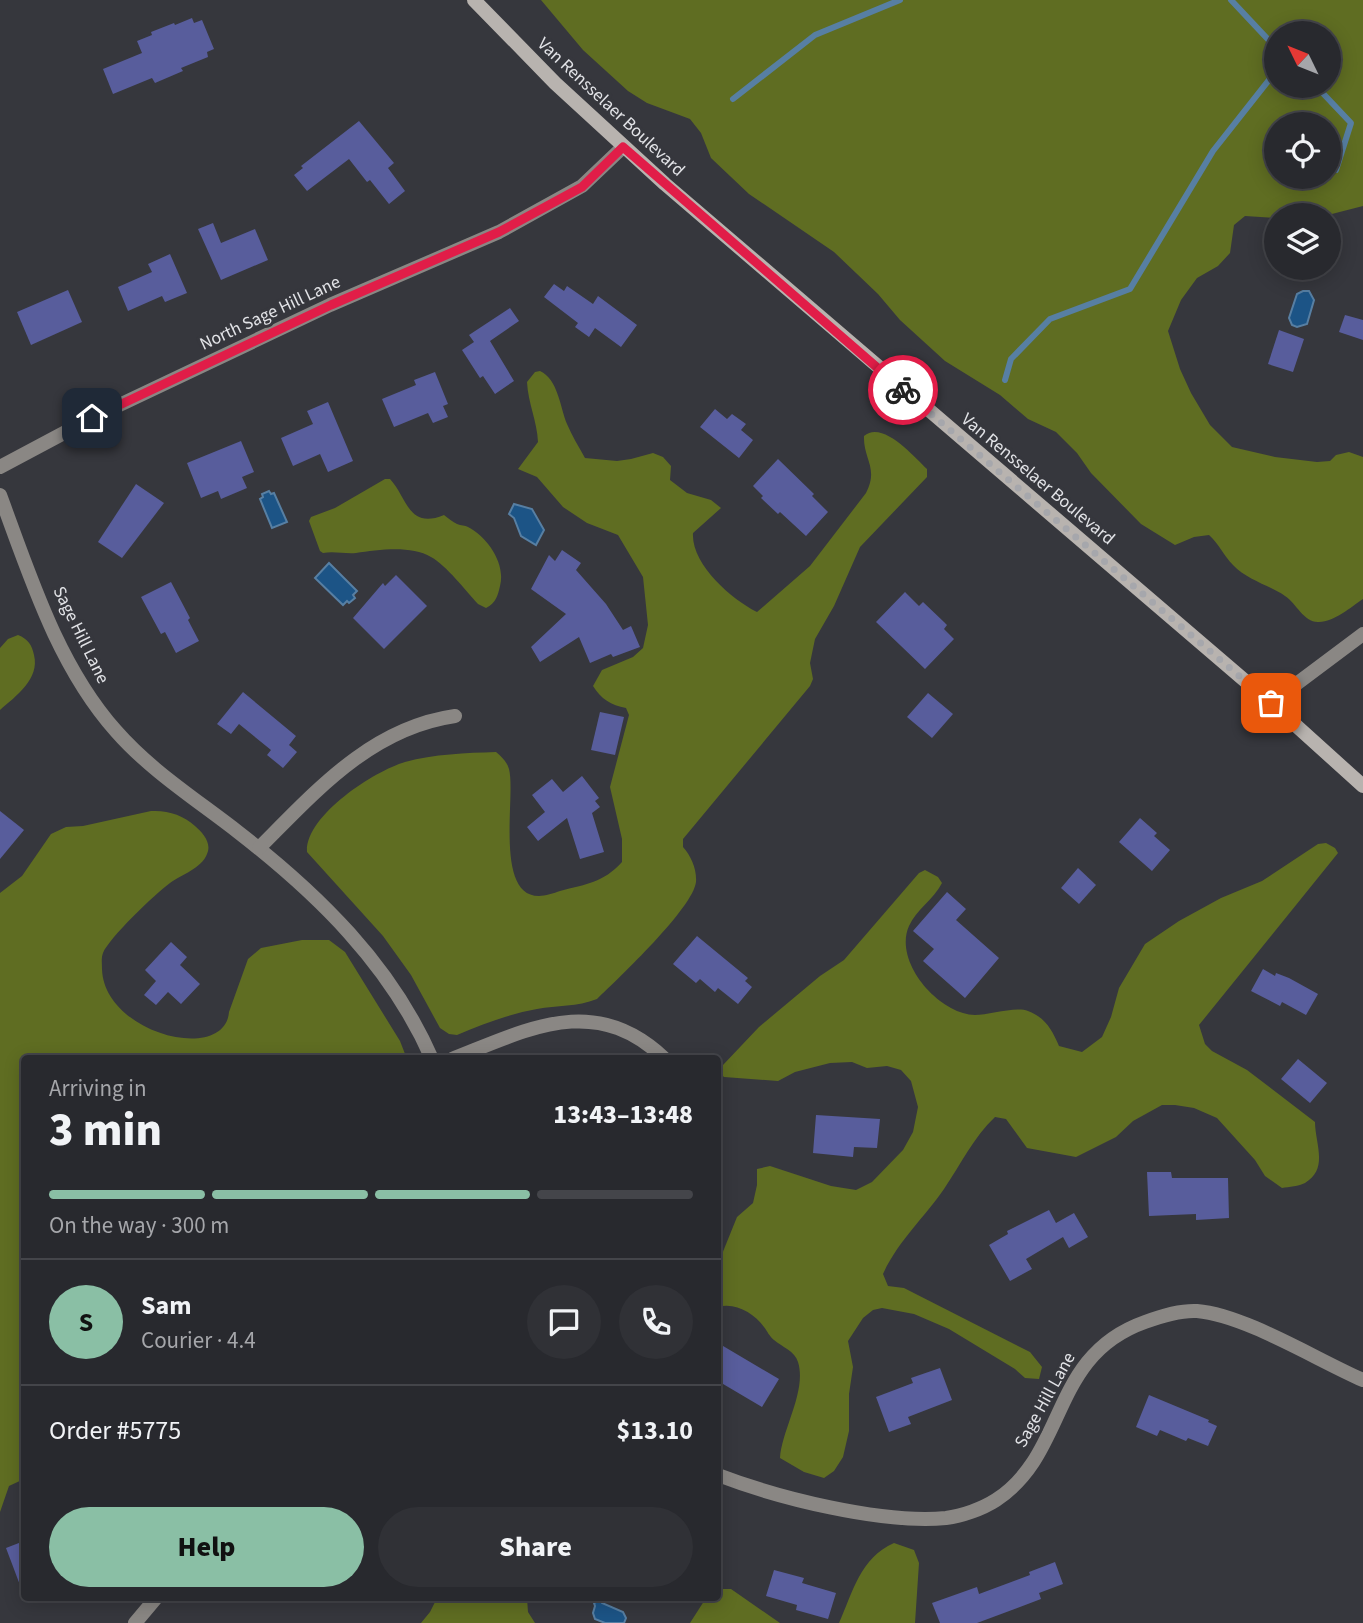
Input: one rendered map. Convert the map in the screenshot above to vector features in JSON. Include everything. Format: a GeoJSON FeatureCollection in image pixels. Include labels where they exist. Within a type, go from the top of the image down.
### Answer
{"type":"FeatureCollection","features":[{"type":"Feature","properties":{"kind":"main road","name":"Van Rensselaer Boulevard"},"geometry":{"type":"LineString","coordinates":[[474,0],[555,83],[623,147],[1271,703],[1363,786]]}},
{"type":"Feature","properties":{"kind":"street","name":"North Sage Hill Lane"},"geometry":{"type":"LineString","coordinates":[[0,467],[92,418],[331,305],[499,232],[582,187],[623,147]]}},
{"type":"Feature","properties":{"kind":"street","name":"Sage Hill Lane"},"geometry":{"type":"LineString","coordinates":[[0,495],[55,634],[84,689],[98,709],[130,746],[259,848],[316,899],[363,947],[409,1012],[430,1055]]}},
{"type":"Feature","properties":{"kind":"street"},"geometry":{"type":"LineString","coordinates":[[1271,703],[1363,634]]}},
{"type":"Feature","properties":{"kind":"street"},"geometry":{"type":"LineString","coordinates":[[259,848],[321,786],[356,756],[381,740],[406,729],[456,716]]}},
{"type":"Feature","properties":{"kind":"street"},"geometry":{"type":"LineString","coordinates":[[463,1055],[547,1024],[588,1021],[622,1029],[660,1055]]}},
{"type":"Feature","properties":{"kind":"street","name":"Sage Hill Lane"},"geometry":{"type":"LineString","coordinates":[[721,1476],[774,1493],[869,1514],[922,1519],[949,1518],[967,1513],[995,1500],[1025,1473],[1040,1452],[1076,1377],[1099,1349],[1124,1331],[1181,1312],[1198,1311],[1226,1317],[1363,1380]]}},
{"type":"Feature","properties":{"kind":"street"},"geometry":{"type":"LineString","coordinates":[[135,1623],[153,1601]]}},
{"type":"Feature","properties":{"kind":"green space"},"geometry":{"type":"Polygon","coordinates":[[[541,0],[1363,0],[1363,206],[1341,212],[1341,203],[1264,203],[1264,217],[1245,216],[1234,225],[1230,253],[1218,266],[1197,278],[1181,300],[1168,331],[1191,393],[1210,425],[1232,447],[1275,457],[1317,462],[1330,461],[1336,455],[1349,452],[1363,457],[1363,599],[1331,620],[1314,621],[1285,596],[1239,570],[1209,535],[1194,537],[1175,545],[1141,524],[1091,473],[1077,453],[1056,432],[1028,419],[1000,395],[945,361],[900,320],[878,294],[834,252],[749,194],[711,158],[701,133],[690,119],[647,103],[628,91],[583,50],[541,0]]]}},
{"type":"Feature","properties":{"kind":"green space"},"geometry":{"type":"Polygon","coordinates":[[[540,371],[555,387],[567,424],[585,458],[617,461],[653,453],[663,457],[671,466],[670,480],[687,493],[711,500],[721,508],[693,533],[698,557],[714,579],[736,599],[757,612],[810,566],[866,493],[871,470],[864,436],[872,432],[889,436],[927,469],[927,477],[860,547],[834,606],[815,639],[810,663],[813,679],[810,686],[683,839],[683,847],[691,859],[696,882],[692,894],[669,925],[597,999],[527,1011],[457,1035],[449,1034],[440,1028],[411,975],[383,936],[307,852],[309,838],[329,810],[376,775],[416,759],[496,752],[509,769],[512,863],[516,880],[525,892],[541,896],[586,884],[601,879],[622,862],[622,839],[610,787],[629,715],[626,708],[607,701],[593,686],[602,670],[633,657],[643,648],[648,625],[643,577],[618,535],[587,523],[563,507],[537,477],[518,469],[538,442],[527,382],[535,372],[540,371]]]}},
{"type":"Feature","properties":{"kind":"green space"},"geometry":{"type":"Polygon","coordinates":[[[385,479],[390,479],[416,515],[432,518],[444,515],[475,531],[488,544],[498,560],[501,577],[498,593],[492,604],[486,608],[478,604],[443,566],[423,553],[394,549],[352,553],[320,551],[309,521],[311,517],[335,508],[385,479]]]}},
{"type":"Feature","properties":{"kind":"green space"},"geometry":{"type":"Polygon","coordinates":[[[18,635],[27,640],[32,648],[35,664],[25,686],[0,710],[0,648],[8,639],[18,635]]]}},
{"type":"Feature","properties":{"kind":"green space"},"geometry":{"type":"Polygon","coordinates":[[[151,811],[163,811],[190,822],[206,838],[208,850],[201,863],[170,883],[144,906],[114,937],[103,953],[102,969],[108,992],[122,1010],[142,1025],[165,1034],[188,1038],[208,1036],[222,1028],[248,959],[261,948],[302,940],[329,940],[345,952],[400,1041],[405,1055],[21,1055],[21,1480],[9,1486],[0,1512],[0,893],[22,876],[51,834],[66,827],[83,826],[151,811]]]}},
{"type":"Feature","properties":{"kind":"green space"},"geometry":{"type":"Polygon","coordinates":[[[1326,843],[1338,853],[1199,1025],[1205,1044],[1212,1051],[1247,1070],[1315,1122],[1319,1163],[1312,1177],[1303,1184],[1282,1188],[1265,1176],[1255,1160],[1217,1118],[1194,1108],[1162,1105],[1133,1121],[1116,1137],[1076,1157],[1027,1148],[1006,1119],[995,1117],[904,1240],[883,1274],[888,1286],[904,1288],[1030,1352],[1042,1367],[1039,1379],[1025,1378],[1015,1369],[949,1329],[914,1314],[882,1308],[873,1310],[863,1318],[848,1341],[853,1367],[849,1394],[849,1431],[843,1457],[834,1471],[824,1478],[804,1472],[780,1458],[797,1397],[800,1373],[798,1362],[750,1313],[737,1307],[721,1306],[721,1257],[737,1217],[753,1203],[757,1169],[770,1166],[831,1186],[856,1190],[872,1182],[903,1150],[913,1132],[918,1107],[911,1081],[901,1070],[887,1066],[867,1068],[852,1062],[830,1063],[795,1072],[778,1081],[724,1077],[721,1074],[723,1065],[759,1027],[820,976],[844,960],[919,873],[925,870],[938,877],[942,883],[912,920],[906,940],[913,970],[922,984],[947,1006],[961,1012],[975,1015],[1028,1011],[1048,1025],[1059,1046],[1082,1052],[1102,1037],[1119,988],[1145,944],[1221,898],[1262,881],[1318,844],[1326,843]]]}},
{"type":"Feature","properties":{"kind":"green space"},"geometry":{"type":"Polygon","coordinates":[[[894,1543],[914,1550],[919,1563],[915,1623],[839,1623],[865,1567],[882,1549],[894,1543]]]}},
{"type":"Feature","properties":{"kind":"green space"},"geometry":{"type":"Polygon","coordinates":[[[721,1589],[731,1589],[780,1623],[690,1623],[704,1601],[721,1601],[721,1589]]]}},
{"type":"Feature","properties":{"kind":"green space"},"geometry":{"type":"Polygon","coordinates":[[[436,1601],[527,1601],[528,1612],[535,1623],[421,1623],[436,1601]]]}},
{"type":"Feature","properties":{"kind":"water"},"geometry":{"type":"Polygon","coordinates":[[[1309,291],[1314,300],[1307,324],[1297,327],[1292,325],[1289,318],[1297,294],[1309,291]]]}},
{"type":"Feature","properties":{"kind":"water"},"geometry":{"type":"Polygon","coordinates":[[[269,491],[274,493],[287,522],[272,528],[260,499],[262,494],[269,491]]]}},
{"type":"Feature","properties":{"kind":"water"},"geometry":{"type":"Polygon","coordinates":[[[514,504],[532,509],[544,530],[536,545],[521,536],[514,518],[509,514],[514,504]]]}},
{"type":"Feature","properties":{"kind":"water"},"geometry":{"type":"Polygon","coordinates":[[[329,563],[357,591],[353,595],[355,598],[349,603],[347,601],[343,605],[315,578],[329,563]]]}},
{"type":"Feature","properties":{"kind":"water"},"geometry":{"type":"Polygon","coordinates":[[[601,1601],[623,1612],[626,1618],[624,1623],[605,1623],[595,1619],[594,1603],[601,1601]]]}},
{"type":"Feature","properties":{"kind":"building"},"geometry":{"type":"Polygon","coordinates":[[[192,18],[194,23],[202,20],[214,49],[207,52],[208,57],[155,83],[152,78],[113,94],[103,69],[142,53],[137,41],[152,35],[151,32],[192,18]]]}},
{"type":"Feature","properties":{"kind":"building"},"geometry":{"type":"Polygon","coordinates":[[[359,121],[394,163],[388,168],[405,191],[389,204],[349,159],[307,191],[294,175],[303,168],[301,166],[359,121]]]}},
{"type":"Feature","properties":{"kind":"building"},"geometry":{"type":"Polygon","coordinates":[[[213,223],[221,243],[255,229],[268,260],[221,280],[198,229],[213,223]]]}},
{"type":"Feature","properties":{"kind":"building"},"geometry":{"type":"Polygon","coordinates":[[[170,254],[187,293],[165,302],[162,296],[128,311],[118,287],[152,272],[148,264],[170,254]]]}},
{"type":"Feature","properties":{"kind":"building"},"geometry":{"type":"Polygon","coordinates":[[[554,284],[564,291],[567,286],[593,304],[598,296],[637,325],[621,347],[595,328],[589,337],[575,327],[578,323],[544,297],[554,284]]]}},
{"type":"Feature","properties":{"kind":"building"},"geometry":{"type":"Polygon","coordinates":[[[68,290],[82,322],[31,345],[17,312],[68,290]]]}},
{"type":"Feature","properties":{"kind":"building"},"geometry":{"type":"Polygon","coordinates":[[[510,308],[519,321],[490,341],[514,381],[495,394],[483,376],[480,378],[462,350],[474,342],[469,335],[510,308]]]}},
{"type":"Feature","properties":{"kind":"building"},"geometry":{"type":"Polygon","coordinates":[[[1345,315],[1363,320],[1363,340],[1339,332],[1345,315]]]}},
{"type":"Feature","properties":{"kind":"building"},"geometry":{"type":"Polygon","coordinates":[[[1279,330],[1304,339],[1293,372],[1268,364],[1279,330]]]}},
{"type":"Feature","properties":{"kind":"building"},"geometry":{"type":"Polygon","coordinates":[[[435,372],[448,404],[443,406],[448,417],[433,423],[428,413],[394,427],[382,399],[416,385],[414,380],[435,372]]]}},
{"type":"Feature","properties":{"kind":"building"},"geometry":{"type":"Polygon","coordinates":[[[328,402],[353,461],[328,472],[320,454],[293,466],[281,438],[313,424],[307,411],[328,402]]]}},
{"type":"Feature","properties":{"kind":"building"},"geometry":{"type":"Polygon","coordinates":[[[715,409],[727,419],[732,414],[746,424],[741,430],[753,440],[739,458],[700,427],[715,409]]]}},
{"type":"Feature","properties":{"kind":"building"},"geometry":{"type":"Polygon","coordinates":[[[241,441],[254,472],[242,477],[247,488],[221,499],[218,491],[201,498],[187,463],[241,441]]]}},
{"type":"Feature","properties":{"kind":"building"},"geometry":{"type":"Polygon","coordinates":[[[778,459],[814,494],[812,496],[828,512],[806,536],[761,498],[763,496],[753,486],[778,459]]]}},
{"type":"Feature","properties":{"kind":"building"},"geometry":{"type":"Polygon","coordinates":[[[136,484],[164,503],[122,558],[98,542],[136,484]]]}},
{"type":"Feature","properties":{"kind":"building"},"geometry":{"type":"Polygon","coordinates":[[[562,550],[581,563],[576,570],[606,604],[623,630],[631,626],[640,647],[613,657],[611,654],[590,663],[579,637],[540,662],[531,647],[566,614],[531,589],[549,555],[555,561],[562,550]]]}},
{"type":"Feature","properties":{"kind":"building"},"geometry":{"type":"Polygon","coordinates":[[[396,575],[427,606],[384,649],[353,618],[383,583],[385,586],[396,575]]]}},
{"type":"Feature","properties":{"kind":"building"},"geometry":{"type":"Polygon","coordinates":[[[171,582],[199,641],[176,653],[165,632],[161,634],[141,597],[171,582]]]}},
{"type":"Feature","properties":{"kind":"building"},"geometry":{"type":"Polygon","coordinates":[[[905,592],[919,606],[923,602],[944,622],[947,625],[944,629],[954,639],[925,669],[876,622],[905,592]]]}},
{"type":"Feature","properties":{"kind":"building"},"geometry":{"type":"Polygon","coordinates":[[[243,692],[296,736],[289,745],[297,752],[283,768],[267,755],[271,750],[239,724],[231,734],[217,724],[243,692]]]}},
{"type":"Feature","properties":{"kind":"building"},"geometry":{"type":"Polygon","coordinates":[[[928,693],[953,714],[932,738],[907,717],[928,693]]]}},
{"type":"Feature","properties":{"kind":"building"},"geometry":{"type":"Polygon","coordinates":[[[600,712],[624,717],[615,755],[591,750],[600,712]]]}},
{"type":"Feature","properties":{"kind":"building"},"geometry":{"type":"Polygon","coordinates":[[[582,776],[599,798],[595,801],[600,807],[592,813],[604,852],[580,859],[567,818],[538,841],[527,827],[545,812],[532,795],[552,779],[563,792],[582,776]]]}},
{"type":"Feature","properties":{"kind":"building"},"geometry":{"type":"Polygon","coordinates":[[[0,811],[24,830],[0,859],[0,811]]]}},
{"type":"Feature","properties":{"kind":"building"},"geometry":{"type":"Polygon","coordinates":[[[1140,818],[1157,833],[1154,836],[1170,850],[1152,871],[1119,842],[1140,818]]]}},
{"type":"Feature","properties":{"kind":"building"},"geometry":{"type":"Polygon","coordinates":[[[1078,868],[1096,885],[1079,904],[1061,888],[1078,868]]]}},
{"type":"Feature","properties":{"kind":"building"},"geometry":{"type":"Polygon","coordinates":[[[947,892],[966,909],[956,920],[999,958],[965,998],[923,961],[934,949],[913,931],[947,892]]]}},
{"type":"Feature","properties":{"kind":"building"},"geometry":{"type":"Polygon","coordinates":[[[697,936],[748,978],[745,981],[752,987],[738,1004],[718,988],[715,992],[700,979],[696,983],[673,964],[697,936]]]}},
{"type":"Feature","properties":{"kind":"building"},"geometry":{"type":"Polygon","coordinates":[[[171,942],[187,957],[180,965],[200,984],[181,1004],[168,992],[156,1005],[144,995],[156,981],[145,970],[171,942]]]}},
{"type":"Feature","properties":{"kind":"building"},"geometry":{"type":"Polygon","coordinates":[[[1263,969],[1275,976],[1276,973],[1289,978],[1318,994],[1306,1015],[1282,1002],[1280,1006],[1251,991],[1263,969]]]}},
{"type":"Feature","properties":{"kind":"building"},"geometry":{"type":"Polygon","coordinates":[[[1298,1059],[1327,1083],[1310,1103],[1281,1079],[1298,1059]]]}},
{"type":"Feature","properties":{"kind":"building"},"geometry":{"type":"Polygon","coordinates":[[[816,1115],[880,1119],[877,1148],[854,1147],[853,1157],[813,1153],[816,1115]]]}},
{"type":"Feature","properties":{"kind":"building"},"geometry":{"type":"Polygon","coordinates":[[[1147,1172],[1171,1172],[1172,1178],[1228,1178],[1229,1218],[1196,1220],[1196,1214],[1149,1216],[1147,1172]]]}},
{"type":"Feature","properties":{"kind":"building"},"geometry":{"type":"Polygon","coordinates":[[[1049,1210],[1056,1223],[1074,1213],[1088,1237],[1069,1248],[1063,1237],[1026,1259],[1032,1269],[1010,1281],[989,1245],[1008,1234],[1007,1231],[1049,1210]]]}},
{"type":"Feature","properties":{"kind":"building"},"geometry":{"type":"Polygon","coordinates":[[[721,1345],[779,1379],[762,1407],[721,1383],[721,1345]]]}},
{"type":"Feature","properties":{"kind":"building"},"geometry":{"type":"Polygon","coordinates":[[[940,1368],[952,1400],[908,1417],[911,1424],[889,1432],[876,1397],[913,1383],[911,1378],[940,1368]]]}},
{"type":"Feature","properties":{"kind":"building"},"geometry":{"type":"Polygon","coordinates":[[[1149,1395],[1209,1420],[1208,1422],[1217,1426],[1208,1446],[1188,1438],[1186,1441],[1160,1430],[1157,1436],[1136,1427],[1149,1395]]]}},
{"type":"Feature","properties":{"kind":"building"},"geometry":{"type":"Polygon","coordinates":[[[21,1542],[21,1588],[6,1548],[21,1542]]]}},
{"type":"Feature","properties":{"kind":"building"},"geometry":{"type":"Polygon","coordinates":[[[1055,1562],[1063,1584],[1039,1593],[1041,1599],[977,1623],[940,1623],[932,1603],[977,1587],[979,1594],[1030,1575],[1029,1572],[1055,1562]]]}},
{"type":"Feature","properties":{"kind":"building"},"geometry":{"type":"Polygon","coordinates":[[[774,1570],[804,1578],[802,1583],[836,1593],[828,1619],[796,1610],[797,1605],[766,1596],[774,1570]]]}},
{"type":"Feature","properties":{"kind":"waterway"},"geometry":{"type":"LineString","coordinates":[[733,99],[815,35],[900,0]]}},
{"type":"Feature","properties":{"kind":"waterway"},"geometry":{"type":"LineString","coordinates":[[1231,0],[1264,35]]}},
{"type":"Feature","properties":{"kind":"waterway"},"geometry":{"type":"LineString","coordinates":[[1005,380],[1011,359],[1050,319],[1130,289],[1213,151],[1264,86]]}},
{"type":"Feature","properties":{"kind":"waterway"},"geometry":{"type":"LineString","coordinates":[[1327,98],[1341,112]]}},
{"type":"Feature","properties":{"kind":"waterway"},"geometry":{"type":"LineString","coordinates":[[1341,112],[1351,123],[1341,154]]}},
{"type":"Feature","properties":{"kind":"way so far"},"geometry":{"type":"LineString","coordinates":[[903,390],[1271,703]]}},
{"type":"Feature","properties":{"kind":"route"},"geometry":{"type":"LineString","coordinates":[[92,418],[331,305],[499,232],[582,187],[623,147],[903,390]]}}]}
